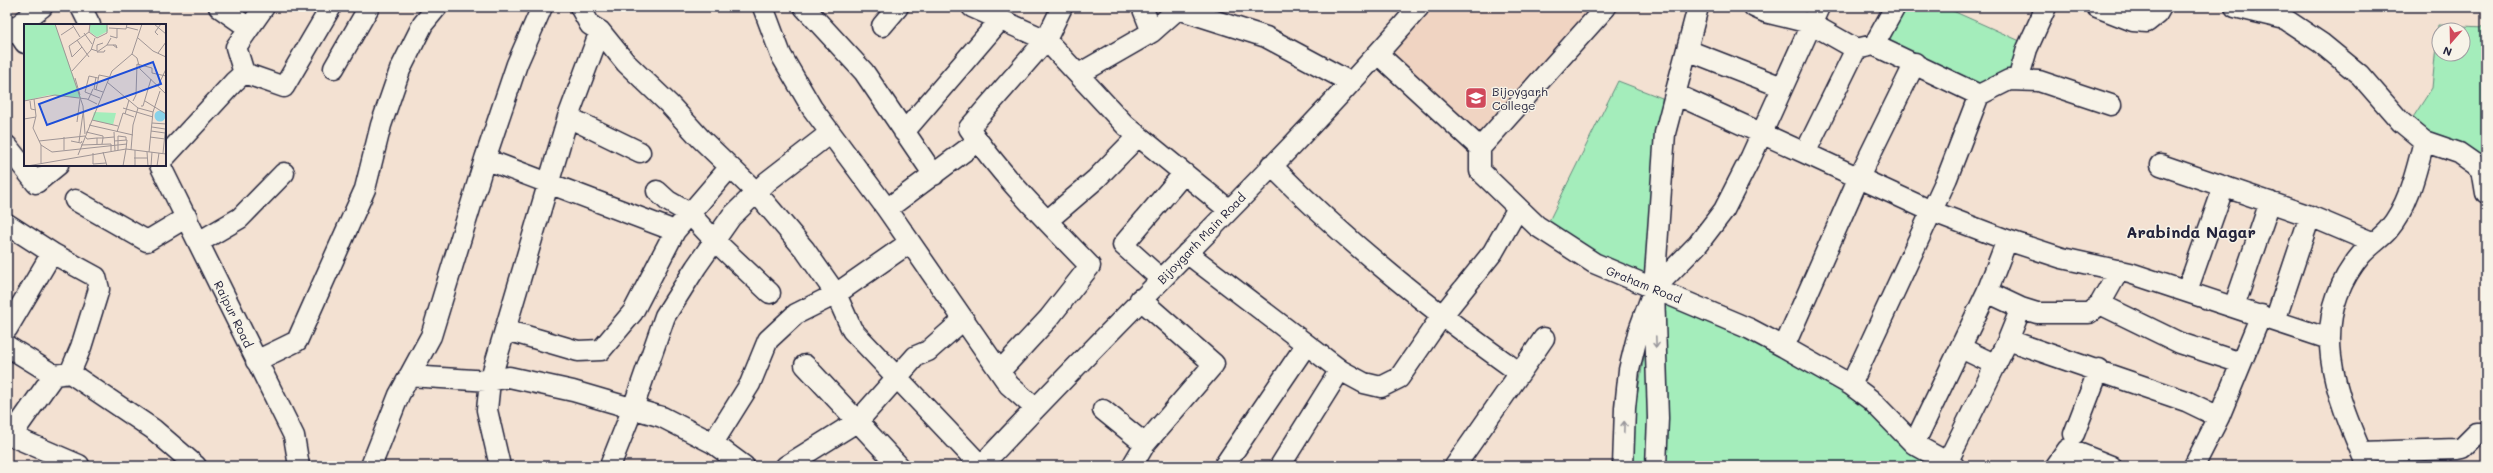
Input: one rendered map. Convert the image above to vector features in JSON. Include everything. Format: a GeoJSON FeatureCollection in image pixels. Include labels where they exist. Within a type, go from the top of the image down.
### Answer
{"type":"FeatureCollection","features":[{"type":"Feature","properties":{"kind":"street"},"geometry":{"type":"LineString","coordinates":[[26,24],[42,7]]}},
{"type":"Feature","properties":{"kind":"street"},"geometry":{"type":"LineString","coordinates":[[81,7],[90,24]]}},
{"type":"Feature","properties":{"kind":"street"},"geometry":{"type":"LineString","coordinates":[[219,7],[249,28]]}},
{"type":"Feature","properties":{"kind":"street"},"geometry":{"type":"LineString","coordinates":[[244,73],[236,47],[264,7]]}},
{"type":"Feature","properties":{"kind":"street"},"geometry":{"type":"LineString","coordinates":[[244,73],[284,87],[331,7]]}},
{"type":"Feature","properties":{"kind":"street"},"geometry":{"type":"LineString","coordinates":[[334,68],[370,7]]}},
{"type":"Feature","properties":{"kind":"street"},"geometry":{"type":"LineString","coordinates":[[371,466],[408,376],[431,336],[485,159],[517,64],[542,7]]}},
{"type":"Feature","properties":{"kind":"street"},"geometry":{"type":"LineString","coordinates":[[763,7],[781,55],[830,133],[886,209],[908,243],[1009,385],[1035,408]]}},
{"type":"Feature","properties":{"kind":"street"},"geometry":{"type":"LineString","coordinates":[[804,7],[864,72],[934,175]]}},
{"type":"Feature","properties":{"kind":"street"},"geometry":{"type":"LineString","coordinates":[[882,26],[898,7]]}},
{"type":"Feature","properties":{"kind":"street"},"geometry":{"type":"LineString","coordinates":[[972,7],[1002,19],[1046,40],[1125,125],[1229,210]]}},
{"type":"Feature","properties":{"kind":"street"},"geometry":{"type":"LineString","coordinates":[[1000,371],[1049,318],[1090,266],[1047,221],[968,128],[1046,40],[1062,7]]}},
{"type":"Feature","properties":{"kind":"street"},"geometry":{"type":"LineString","coordinates":[[1144,7],[1143,9],[1152,32]]}},
{"type":"Feature","properties":{"kind":"street","name":"Bijoygarh Main Road"},"geometry":{"type":"LineString","coordinates":[[981,466],[1140,299],[1229,210],[1378,54],[1419,7]]}},
{"type":"Feature","properties":{"kind":"street"},"geometry":{"type":"LineString","coordinates":[[1378,54],[1480,148],[1606,7]]}},
{"type":"Feature","properties":{"kind":"street"},"geometry":{"type":"LineString","coordinates":[[1656,466],[1658,418],[1654,289],[1665,133],[1698,7]]}},
{"type":"Feature","properties":{"kind":"street"},"geometry":{"type":"LineString","coordinates":[[1754,7],[1764,12],[1814,15],[1865,47],[1915,63],[1980,95]]}},
{"type":"Feature","properties":{"kind":"street"},"geometry":{"type":"LineString","coordinates":[[1805,153],[1865,47],[1895,7]]}},
{"type":"Feature","properties":{"kind":"street"},"geometry":{"type":"LineString","coordinates":[[2018,80],[2027,49],[2046,7]]}},
{"type":"Feature","properties":{"kind":"street"},"geometry":{"type":"LineString","coordinates":[[2097,7],[2133,21],[2147,22],[2157,14],[2160,7]]}},
{"type":"Feature","properties":{"kind":"street"},"geometry":{"type":"LineString","coordinates":[[2235,7],[2285,19],[2322,43],[2360,75],[2401,122],[2424,141],[2459,153],[2484,166],[2486,193]]}},
{"type":"Feature","properties":{"kind":"street"},"geometry":{"type":"LineString","coordinates":[[256,361],[296,341],[365,189],[381,124],[400,70],[431,9]]}},
{"type":"Feature","properties":{"kind":"street"},"geometry":{"type":"LineString","coordinates":[[1079,74],[1152,32],[1178,9],[1207,12],[1266,37],[1350,82]]}},
{"type":"Feature","properties":{"kind":"street"},"geometry":{"type":"LineString","coordinates":[[587,10],[590,25],[600,31],[626,63],[670,104],[756,192],[805,250],[836,294],[852,330],[981,466]]}},
{"type":"Feature","properties":{"kind":"street"},"geometry":{"type":"LineString","coordinates":[[1623,466],[1629,370],[1638,333],[1654,289],[1698,244],[1724,210],[1762,133],[1814,15]]}},
{"type":"Feature","properties":{"kind":"street"},"geometry":{"type":"LineString","coordinates":[[904,132],[1002,19]]}},
{"type":"Feature","properties":{"kind":"street"},"geometry":{"type":"LineString","coordinates":[[16,35],[24,26]]}},
{"type":"Feature","properties":{"kind":"street"},"geometry":{"type":"LineString","coordinates":[[500,466],[487,410],[490,381],[506,330],[511,305],[550,182],[568,117],[600,31]]}},
{"type":"Feature","properties":{"kind":"street"},"geometry":{"type":"LineString","coordinates":[[1686,50],[1782,87]]}},
{"type":"Feature","properties":{"kind":"street"},"geometry":{"type":"LineString","coordinates":[[1784,347],[1859,177],[1915,63]]}},
{"type":"Feature","properties":{"kind":"street"},"geometry":{"type":"LineString","coordinates":[[166,156],[244,73]]}},
{"type":"Feature","properties":{"kind":"street"},"geometry":{"type":"LineString","coordinates":[[1851,385],[1931,211],[1980,95],[2009,80],[2039,81],[2111,105]]}},
{"type":"Feature","properties":{"kind":"street"},"geometry":{"type":"LineString","coordinates":[[1675,94],[1931,211],[2007,240],[2062,258],[2119,270],[2234,306],[2329,339]]}},
{"type":"Feature","properties":{"kind":"street"},"geometry":{"type":"LineString","coordinates":[[568,117],[640,152]]}},
{"type":"Feature","properties":{"kind":"street"},"geometry":{"type":"LineString","coordinates":[[610,466],[633,408],[665,316],[731,217],[768,181],[830,133]]}},
{"type":"Feature","properties":{"kind":"street"},"geometry":{"type":"LineString","coordinates":[[1047,221],[1096,179],[1138,136]]}},
{"type":"Feature","properties":{"kind":"street"},"geometry":{"type":"LineString","coordinates":[[886,209],[978,141]]}},
{"type":"Feature","properties":{"kind":"street"},"geometry":{"type":"LineString","coordinates":[[2424,141],[2406,201],[2388,229],[2361,255],[2343,282],[2332,309],[2329,339],[2335,379],[2343,412],[2364,459],[2419,457],[2462,448],[2477,433],[2486,432]]}},
{"type":"Feature","properties":{"kind":"street"},"geometry":{"type":"LineString","coordinates":[[7,146],[36,183],[57,166]]}},
{"type":"Feature","properties":{"kind":"street","name":"Graham Road"},"geometry":{"type":"LineString","coordinates":[[1480,148],[1480,171],[1537,226],[1594,263],[1750,329],[1851,385],[1870,400],[1914,444],[1951,465]]}},
{"type":"Feature","properties":{"kind":"street"},"geometry":{"type":"LineString","coordinates":[[485,159],[550,182],[675,231]]}},
{"type":"Feature","properties":{"kind":"street"},"geometry":{"type":"LineString","coordinates":[[1271,165],[1342,234],[1441,317],[1520,373]]}},
{"type":"Feature","properties":{"kind":"street"},"geometry":{"type":"LineString","coordinates":[[2161,165],[2310,216],[2374,242]]}},
{"type":"Feature","properties":{"kind":"street","name":"Raipur Road"},"geometry":{"type":"LineString","coordinates":[[161,166],[294,436],[299,466]]}},
{"type":"Feature","properties":{"kind":"street"},"geometry":{"type":"LineString","coordinates":[[506,330],[578,351],[601,350],[633,312],[675,231],[730,167]]}},
{"type":"Feature","properties":{"kind":"street"},"geometry":{"type":"LineString","coordinates":[[199,242],[240,218],[284,173]]}},
{"type":"Feature","properties":{"kind":"street"},"geometry":{"type":"LineString","coordinates":[[1161,279],[1123,245],[1184,173]]}},
{"type":"Feature","properties":{"kind":"street"},"geometry":{"type":"LineString","coordinates":[[2187,291],[2224,186]]}},
{"type":"Feature","properties":{"kind":"street"},"geometry":{"type":"LineString","coordinates":[[657,191],[668,201],[689,213],[715,241],[770,293]]}},
{"type":"Feature","properties":{"kind":"street"},"geometry":{"type":"LineString","coordinates":[[75,200],[147,241],[187,218]]}},
{"type":"Feature","properties":{"kind":"street"},"geometry":{"type":"LineString","coordinates":[[2234,306],[2270,202]]}},
{"type":"Feature","properties":{"kind":"street"},"geometry":{"type":"LineString","coordinates":[[1187,253],[1340,370],[1364,382],[1381,387],[1399,378],[1441,317],[1493,252],[1518,208]]}},
{"type":"Feature","properties":{"kind":"street"},"geometry":{"type":"LineString","coordinates":[[2194,466],[2219,417],[2241,363],[2268,318],[2310,216]]}},
{"type":"Feature","properties":{"kind":"street"},"geometry":{"type":"LineString","coordinates":[[7,224],[52,253],[96,277],[99,282],[100,289],[81,348],[62,374],[9,435],[79,465]]}},
{"type":"Feature","properties":{"kind":"street"},"geometry":{"type":"LineString","coordinates":[[1914,444],[1987,292],[2007,240]]}},
{"type":"Feature","properties":{"kind":"street"},"geometry":{"type":"LineString","coordinates":[[713,443],[750,384],[768,340],[796,314],[836,294],[908,243]]}},
{"type":"Feature","properties":{"kind":"street"},"geometry":{"type":"LineString","coordinates":[[7,329],[52,253]]}},
{"type":"Feature","properties":{"kind":"street"},"geometry":{"type":"LineString","coordinates":[[1987,292],[2021,308],[2037,313],[2089,312],[2100,304],[2119,270]]}},
{"type":"Feature","properties":{"kind":"street"},"geometry":{"type":"LineString","coordinates":[[1132,466],[1146,444],[1214,364],[1140,299]]}},
{"type":"Feature","properties":{"kind":"street"},"geometry":{"type":"LineString","coordinates":[[2100,304],[2180,343],[2241,363]]}},
{"type":"Feature","properties":{"kind":"street"},"geometry":{"type":"LineString","coordinates":[[1951,465],[2021,308]]}},
{"type":"Feature","properties":{"kind":"street"},"geometry":{"type":"LineString","coordinates":[[786,466],[858,421],[896,376],[916,356],[928,351],[963,320]]}},
{"type":"Feature","properties":{"kind":"street"},"geometry":{"type":"LineString","coordinates":[[1455,466],[1544,338]]}},
{"type":"Feature","properties":{"kind":"street"},"geometry":{"type":"LineString","coordinates":[[2008,340],[2041,352],[2099,369],[2186,401],[2219,417]]}},
{"type":"Feature","properties":{"kind":"street"},"geometry":{"type":"LineString","coordinates":[[1224,466],[1306,345]]}},
{"type":"Feature","properties":{"kind":"street"},"geometry":{"type":"LineString","coordinates":[[7,346],[62,374],[153,429],[196,466]]}},
{"type":"Feature","properties":{"kind":"street"},"geometry":{"type":"LineString","coordinates":[[1961,348],[1996,365]]}},
{"type":"Feature","properties":{"kind":"street"},"geometry":{"type":"LineString","coordinates":[[805,365],[899,466]]}},
{"type":"Feature","properties":{"kind":"street"},"geometry":{"type":"LineString","coordinates":[[2074,434],[2099,369]]}},
{"type":"Feature","properties":{"kind":"street"},"geometry":{"type":"LineString","coordinates":[[1280,466],[1340,370]]}},
{"type":"Feature","properties":{"kind":"street"},"geometry":{"type":"LineString","coordinates":[[408,376],[490,381],[509,377],[573,391],[662,417],[713,443],[744,466]]}},
{"type":"Feature","properties":{"kind":"street"},"geometry":{"type":"LineString","coordinates":[[1103,410],[1146,444]]}},
{"type":"Feature","properties":{"kind":"street"},"geometry":{"type":"LineString","coordinates":[[2056,466],[2068,449],[2111,466]]}},
{"type":"Feature","properties":{"kind":"shaded area","name":"Bijoygarh College"},"geometry":{"type":"Polygon","coordinates":[[[1428,7],[1599,7],[1481,141],[1386,55],[1428,7]]]}},
{"type":"Feature","properties":{"kind":"green space"},"geometry":{"type":"Polygon","coordinates":[[[1900,7],[1944,7],[2020,41],[2013,72],[1979,89],[1879,45],[1900,7]]]}},
{"type":"Feature","properties":{"kind":"green space"},"geometry":{"type":"Polygon","coordinates":[[[2471,26],[2486,27],[2486,150],[2482,161],[2410,122],[2432,88],[2434,62],[2471,62],[2471,26]]]}},
{"type":"Feature","properties":{"kind":"green space"},"geometry":{"type":"Polygon","coordinates":[[[1618,81],[1662,98],[1662,124],[1648,276],[1598,258],[1546,227],[1618,81]]]}},
{"type":"Feature","properties":{"kind":"green space"},"geometry":{"type":"Polygon","coordinates":[[[1656,289],[1860,380],[1889,421],[1955,466],[1632,466],[1634,413],[1656,289]]]}},
{"type":"Feature","properties":{"kind":"place","name":"Bijoygarh College"},"geometry":{"type":"Point","coordinates":[1476,98]}},
{"type":"Feature","properties":{"kind":"district","name":"Arabinda Nagar"},"geometry":{"type":"Point","coordinates":[2191,231]}}]}
